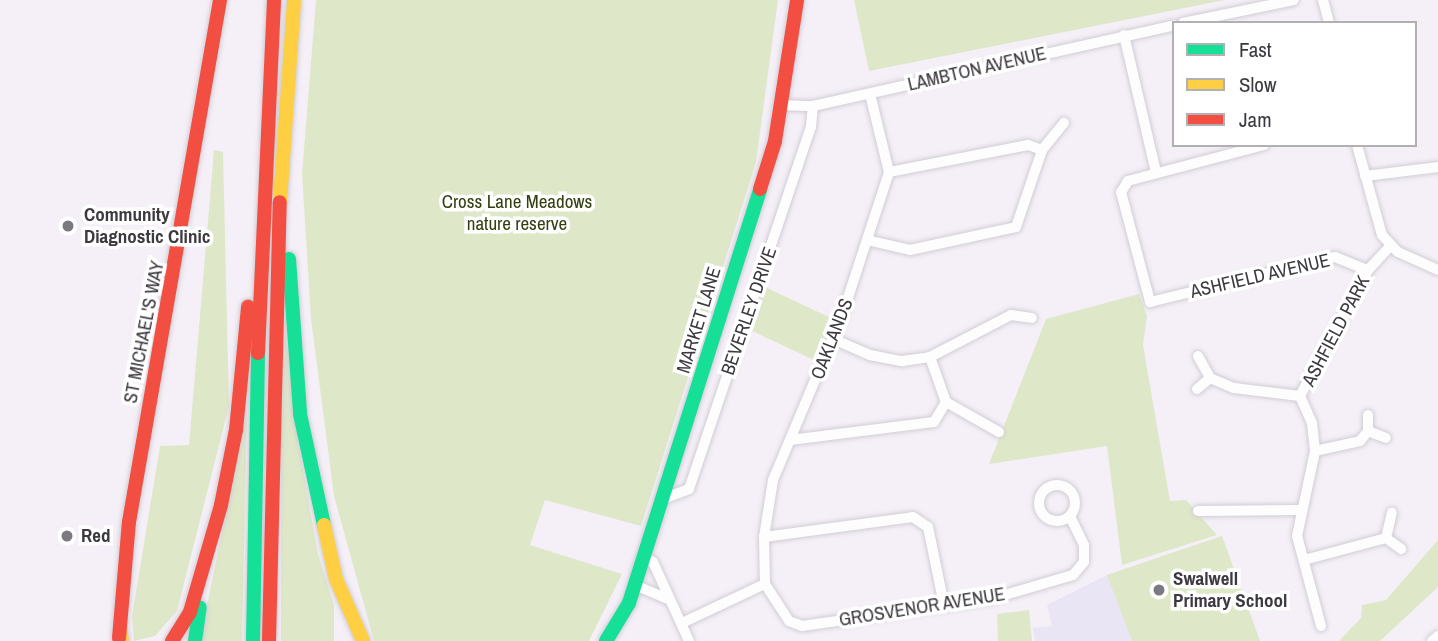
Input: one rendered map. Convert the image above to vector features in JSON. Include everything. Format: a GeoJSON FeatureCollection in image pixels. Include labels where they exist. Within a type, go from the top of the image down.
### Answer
{"type":"FeatureCollection","features":[{"type":"Feature","properties":{"kind":"main road","name":"ST MICHAEL'S WAY"},"geometry":{"type":"LineString","coordinates":[[120,637],[129,522],[171,300],[220,0]]}},
{"type":"Feature","properties":{"kind":"main road"},"geometry":{"type":"LineString","coordinates":[[253,641],[259,296],[274,0]]}},
{"type":"Feature","properties":{"kind":"main road"},"geometry":{"type":"LineString","coordinates":[[270,641],[278,248],[294,0]]}},
{"type":"Feature","properties":{"kind":"main road","name":"MARKET LANE"},"geometry":{"type":"LineString","coordinates":[[606,641],[635,585],[775,141],[797,0]]}},
{"type":"Feature","properties":{"kind":"main road"},"geometry":{"type":"LineString","coordinates":[[291,42],[296,109],[288,266],[294,370],[336,579],[356,641]]}},
{"type":"Feature","properties":{"kind":"main road"},"geometry":{"type":"LineString","coordinates":[[195,641],[209,548],[239,406],[268,93]]}},
{"type":"Feature","properties":{"kind":"main road"},"geometry":{"type":"LineString","coordinates":[[172,641],[190,612],[209,548]]}},
{"type":"Feature","properties":{"kind":"main road"},"geometry":{"type":"LineString","coordinates":[[353,625],[363,641]]}},
{"type":"Feature","properties":{"kind":"street"},"geometry":{"type":"LineString","coordinates":[[1193,21],[1294,0]]}},
{"type":"Feature","properties":{"kind":"street"},"geometry":{"type":"LineString","coordinates":[[1323,0],[1328,21]]}},
{"type":"Feature","properties":{"kind":"street","name":"LAMBTON AVENUE"},"geometry":{"type":"LineString","coordinates":[[780,105],[813,106],[1172,25]]}},
{"type":"Feature","properties":{"kind":"street"},"geometry":{"type":"LineString","coordinates":[[1124,35],[1156,173],[1257,147]]}},
{"type":"Feature","properties":{"kind":"street"},"geometry":{"type":"LineString","coordinates":[[870,94],[889,172],[1028,145],[1042,150]]}},
{"type":"Feature","properties":{"kind":"street","name":"BEVERLEY DRIVE"},"geometry":{"type":"LineString","coordinates":[[663,499],[689,489],[811,127],[813,106]]}},
{"type":"Feature","properties":{"kind":"street"},"geometry":{"type":"LineString","coordinates":[[867,240],[910,250],[1016,227],[1042,150],[1064,123]]}},
{"type":"Feature","properties":{"kind":"street"},"geometry":{"type":"LineString","coordinates":[[1358,147],[1382,235],[1390,246],[1438,270]]}},
{"type":"Feature","properties":{"kind":"street"},"geometry":{"type":"LineString","coordinates":[[1365,176],[1438,167]]}},
{"type":"Feature","properties":{"kind":"street","name":"OAKLANDS"},"geometry":{"type":"LineString","coordinates":[[765,584],[764,537],[773,480],[833,339],[889,172]]}},
{"type":"Feature","properties":{"kind":"street","name":"ASHFIELD AVENUE"},"geometry":{"type":"LineString","coordinates":[[1156,173],[1128,181],[1121,192],[1150,302],[1335,257],[1368,270]]}},
{"type":"Feature","properties":{"kind":"street","name":"ASHFIELD PARK"},"geometry":{"type":"LineString","coordinates":[[1321,626],[1297,537],[1300,510],[1315,451],[1312,423],[1300,396],[1368,270],[1390,246]]}},
{"type":"Feature","properties":{"kind":"street"},"geometry":{"type":"LineString","coordinates":[[833,339],[891,359],[930,357],[1011,315],[1032,318]]}},
{"type":"Feature","properties":{"kind":"street"},"geometry":{"type":"LineString","coordinates":[[1198,356],[1210,378],[1234,388],[1300,396]]}},
{"type":"Feature","properties":{"kind":"street"},"geometry":{"type":"LineString","coordinates":[[930,357],[946,402],[999,432]]}},
{"type":"Feature","properties":{"kind":"street"},"geometry":{"type":"LineString","coordinates":[[1197,389],[1210,378]]}},
{"type":"Feature","properties":{"kind":"street"},"geometry":{"type":"LineString","coordinates":[[790,440],[914,428],[934,422],[946,402]]}},
{"type":"Feature","properties":{"kind":"street"},"geometry":{"type":"LineString","coordinates":[[1315,451],[1360,441],[1368,431],[1368,415]]}},
{"type":"Feature","properties":{"kind":"street"},"geometry":{"type":"LineString","coordinates":[[1368,431],[1386,438]]}},
{"type":"Feature","properties":{"kind":"street"},"geometry":{"type":"LineString","coordinates":[[1198,511],[1300,510]]}},
{"type":"Feature","properties":{"kind":"street"},"geometry":{"type":"LineString","coordinates":[[1386,538],[1392,513]]}},
{"type":"Feature","properties":{"kind":"street","name":"GROSVENOR AVENUE"},"geometry":{"type":"LineString","coordinates":[[765,584],[789,621],[802,626],[991,599],[1073,575],[1084,562],[1084,545],[1070,516]]}},
{"type":"Feature","properties":{"kind":"street"},"geometry":{"type":"LineString","coordinates":[[764,537],[913,517],[928,527],[944,605]]}},
{"type":"Feature","properties":{"kind":"street"},"geometry":{"type":"LineString","coordinates":[[1304,560],[1386,538]]}},
{"type":"Feature","properties":{"kind":"street"},"geometry":{"type":"LineString","coordinates":[[1386,538],[1401,549]]}},
{"type":"Feature","properties":{"kind":"street"},"geometry":{"type":"LineString","coordinates":[[644,557],[653,562],[689,641]]}},
{"type":"Feature","properties":{"kind":"street"},"geometry":{"type":"LineString","coordinates":[[682,623],[765,584]]}},
{"type":"Feature","properties":{"kind":"street"},"geometry":{"type":"LineString","coordinates":[[635,585],[668,599]]}},
{"type":"Feature","properties":{"kind":"street"},"geometry":{"type":"LineString","coordinates":[[1432,641],[1438,636]]}},
{"type":"Feature","properties":{"kind":"shaded area","name":"Swalwell Primary School"},"geometry":{"type":"Polygon","coordinates":[[[1222,536],[1260,641],[1035,641],[1033,628],[1052,626],[1047,605],[1107,575],[1222,536]]]}},
{"type":"Feature","properties":{"kind":"green space","name":"Cross Lane Meadows nature reserve"},"geometry":{"type":"Polygon","coordinates":[[[316,0],[778,0],[756,162],[641,526],[545,500],[530,545],[622,574],[589,641],[374,641],[334,496],[311,319],[302,174],[316,0]]]}},
{"type":"Feature","properties":{"kind":"green space"},"geometry":{"type":"Polygon","coordinates":[[[854,0],[1225,0],[869,71],[854,0]]]}},
{"type":"Feature","properties":{"kind":"green space"},"geometry":{"type":"Polygon","coordinates":[[[214,150],[223,152],[229,406],[177,611],[155,636],[134,641],[132,616],[160,446],[189,445],[214,150]]]}},
{"type":"Feature","properties":{"kind":"green space"},"geometry":{"type":"Polygon","coordinates":[[[765,287],[831,318],[814,360],[750,330],[765,287]]]}},
{"type":"Feature","properties":{"kind":"green space"},"geometry":{"type":"Polygon","coordinates":[[[1139,294],[1147,316],[1143,345],[1170,501],[1186,500],[1217,535],[1122,565],[1107,446],[989,464],[1046,319],[1139,294]]]}},
{"type":"Feature","properties":{"kind":"green space"},"geometry":{"type":"Polygon","coordinates":[[[281,334],[286,336],[298,443],[318,554],[334,605],[334,641],[281,641],[281,334]]]}},
{"type":"Feature","properties":{"kind":"green space"},"geometry":{"type":"Polygon","coordinates":[[[247,410],[242,641],[203,641],[202,630],[247,410]]]}},
{"type":"Feature","properties":{"kind":"green space","name":"Swalwell Primary School"},"geometry":{"type":"Polygon","coordinates":[[[1222,536],[1260,641],[1132,641],[1107,575],[1222,536]]]}},
{"type":"Feature","properties":{"kind":"green space"},"geometry":{"type":"Polygon","coordinates":[[[1438,540],[1438,587],[1380,641],[1339,641],[1361,618],[1362,605],[1386,600],[1438,540]]]}},
{"type":"Feature","properties":{"kind":"green space"},"geometry":{"type":"Polygon","coordinates":[[[1029,610],[1032,641],[998,641],[997,614],[1029,610]]]}},
{"type":"Feature","properties":{"kind":"traffic: fast"},"geometry":{"type":"LineString","coordinates":[[606,641],[629,603],[760,189]]}},
{"type":"Feature","properties":{"kind":"traffic: fast"},"geometry":{"type":"LineString","coordinates":[[289,259],[300,414],[324,525]]}},
{"type":"Feature","properties":{"kind":"traffic: fast"},"geometry":{"type":"LineString","coordinates":[[253,641],[258,353]]}},
{"type":"Feature","properties":{"kind":"traffic: fast"},"geometry":{"type":"LineString","coordinates":[[195,641],[200,607]]}},
{"type":"Feature","properties":{"kind":"traffic: slow"},"geometry":{"type":"LineString","coordinates":[[280,202],[294,0]]}},
{"type":"Feature","properties":{"kind":"traffic: slow"},"geometry":{"type":"LineString","coordinates":[[324,525],[336,579],[363,641]]}},
{"type":"Feature","properties":{"kind":"traffic: slow"},"geometry":{"type":"LineString","coordinates":[[120,630],[122,641]]}},
{"type":"Feature","properties":{"kind":"traffic: jam"},"geometry":{"type":"LineString","coordinates":[[119,638],[129,522],[220,0]]}},
{"type":"Feature","properties":{"kind":"traffic: jam"},"geometry":{"type":"LineString","coordinates":[[258,353],[274,0]]}},
{"type":"Feature","properties":{"kind":"traffic: jam"},"geometry":{"type":"LineString","coordinates":[[760,189],[775,141],[797,0]]}},
{"type":"Feature","properties":{"kind":"traffic: jam"},"geometry":{"type":"LineString","coordinates":[[269,641],[280,202]]}},
{"type":"Feature","properties":{"kind":"traffic: jam"},"geometry":{"type":"LineString","coordinates":[[172,641],[190,612],[221,505],[236,430],[248,307]]}},
{"type":"Feature","properties":{"kind":"place","name":"Community Diagnostic Clinic"},"geometry":{"type":"Point","coordinates":[68,226]}},
{"type":"Feature","properties":{"kind":"place","name":"Red"},"geometry":{"type":"Point","coordinates":[67,536]}},
{"type":"Feature","properties":{"kind":"place","name":"Swalwell Primary School"},"geometry":{"type":"Point","coordinates":[1159,590]}}]}
